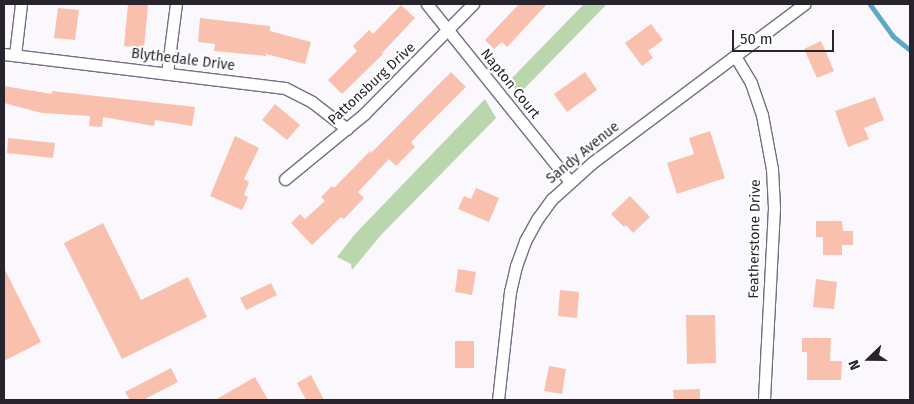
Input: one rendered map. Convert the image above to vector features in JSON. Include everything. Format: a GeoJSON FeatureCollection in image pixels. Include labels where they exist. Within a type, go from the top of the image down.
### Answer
{"type":"FeatureCollection","features":[{"type":"Feature","properties":{"kind":"street"},"geometry":{"type":"LineString","coordinates":[[10,54],[21,4]]}},
{"type":"Feature","properties":{"kind":"street"},"geometry":{"type":"LineString","coordinates":[[168,73],[176,4]]}},
{"type":"Feature","properties":{"kind":"street","name":"Napton Court"},"geometry":{"type":"LineString","coordinates":[[427,4],[570,182]]}},
{"type":"Feature","properties":{"kind":"street","name":"Pattonsburg Drive"},"geometry":{"type":"LineString","coordinates":[[285,179],[347,129],[448,31],[473,4]]}},
{"type":"Feature","properties":{"kind":"street","name":"Sandy Avenue"},"geometry":{"type":"LineString","coordinates":[[498,400],[510,292],[516,266],[525,241],[538,218],[552,199],[593,162],[804,4]]}},
{"type":"Feature","properties":{"kind":"street","name":"Blythedale Drive"},"geometry":{"type":"LineString","coordinates":[[10,54],[285,88],[312,102],[347,129]]}},
{"type":"Feature","properties":{"kind":"street","name":"Featherstone Drive"},"geometry":{"type":"LineString","coordinates":[[735,56],[752,84],[762,115],[772,169],[774,208],[764,400]]}},
{"type":"Feature","properties":{"kind":"green space"},"geometry":{"type":"Polygon","coordinates":[[[584,4],[607,4],[519,94],[509,81],[584,4]]]}},
{"type":"Feature","properties":{"kind":"green space"},"geometry":{"type":"Polygon","coordinates":[[[485,99],[496,118],[381,235],[352,270],[351,264],[337,257],[355,234],[485,99]]]}},
{"type":"Feature","properties":{"kind":"building"},"geometry":{"type":"Polygon","coordinates":[[[128,4],[148,4],[144,48],[124,46],[128,4]]]}},
{"type":"Feature","properties":{"kind":"building"},"geometry":{"type":"Polygon","coordinates":[[[519,4],[547,4],[507,47],[502,42],[494,49],[485,40],[519,4]]]}},
{"type":"Feature","properties":{"kind":"building"},"geometry":{"type":"Polygon","coordinates":[[[401,5],[415,18],[383,54],[342,94],[328,80],[357,51],[353,46],[369,30],[373,34],[401,5]]]}},
{"type":"Feature","properties":{"kind":"building"},"geometry":{"type":"Polygon","coordinates":[[[58,8],[79,10],[75,40],[54,38],[58,8]]]}},
{"type":"Feature","properties":{"kind":"building"},"geometry":{"type":"Polygon","coordinates":[[[200,18],[270,26],[270,31],[311,42],[305,64],[266,54],[266,56],[214,51],[215,44],[198,42],[200,18]]]}},
{"type":"Feature","properties":{"kind":"building"},"geometry":{"type":"Polygon","coordinates":[[[651,24],[663,40],[648,51],[653,58],[642,66],[625,43],[651,24]]]}},
{"type":"Feature","properties":{"kind":"building"},"geometry":{"type":"Polygon","coordinates":[[[821,41],[834,71],[817,78],[804,49],[821,41]]]}},
{"type":"Feature","properties":{"kind":"building"},"geometry":{"type":"Polygon","coordinates":[[[451,72],[466,87],[411,142],[415,147],[396,166],[389,159],[358,192],[364,198],[344,219],[341,217],[312,245],[291,223],[300,214],[305,219],[325,201],[321,197],[332,186],[334,188],[370,151],[371,153],[451,72]]]}},
{"type":"Feature","properties":{"kind":"building"},"geometry":{"type":"Polygon","coordinates":[[[585,72],[597,90],[567,112],[554,94],[585,72]]]}},
{"type":"Feature","properties":{"kind":"building"},"geometry":{"type":"Polygon","coordinates":[[[4,86],[52,94],[52,91],[195,107],[192,126],[155,120],[154,126],[103,117],[102,127],[89,126],[90,116],[42,113],[4,103],[4,86]]]}},
{"type":"Feature","properties":{"kind":"building"},"geometry":{"type":"Polygon","coordinates":[[[875,97],[884,120],[864,128],[869,139],[848,147],[835,111],[875,97]]]}},
{"type":"Feature","properties":{"kind":"building"},"geometry":{"type":"Polygon","coordinates":[[[275,104],[300,125],[287,140],[262,120],[275,104]]]}},
{"type":"Feature","properties":{"kind":"building"},"geometry":{"type":"Polygon","coordinates":[[[710,131],[725,178],[677,194],[667,163],[694,154],[689,138],[710,131]]]}},
{"type":"Feature","properties":{"kind":"building"},"geometry":{"type":"Polygon","coordinates":[[[235,136],[259,148],[244,179],[249,182],[244,195],[248,197],[242,210],[210,196],[235,136]]]}},
{"type":"Feature","properties":{"kind":"building"},"geometry":{"type":"Polygon","coordinates":[[[8,138],[55,143],[53,158],[7,153],[8,138]]]}},
{"type":"Feature","properties":{"kind":"building"},"geometry":{"type":"Polygon","coordinates":[[[476,188],[499,198],[489,222],[458,209],[464,196],[471,199],[476,188]]]}},
{"type":"Feature","properties":{"kind":"building"},"geometry":{"type":"Polygon","coordinates":[[[630,196],[650,217],[633,233],[611,214],[630,196]]]}},
{"type":"Feature","properties":{"kind":"building"},"geometry":{"type":"Polygon","coordinates":[[[816,221],[842,221],[843,231],[853,231],[853,245],[842,245],[842,255],[823,255],[823,237],[816,237],[816,221]]]}},
{"type":"Feature","properties":{"kind":"building"},"geometry":{"type":"Polygon","coordinates":[[[103,223],[141,300],[188,277],[207,317],[122,359],[64,243],[103,223]]]}},
{"type":"Feature","properties":{"kind":"building"},"geometry":{"type":"Polygon","coordinates":[[[4,268],[41,342],[4,361],[4,268]]]}},
{"type":"Feature","properties":{"kind":"building"},"geometry":{"type":"Polygon","coordinates":[[[458,269],[476,272],[472,295],[455,292],[458,269]]]}},
{"type":"Feature","properties":{"kind":"building"},"geometry":{"type":"Polygon","coordinates":[[[816,279],[837,282],[834,309],[813,307],[816,279]]]}},
{"type":"Feature","properties":{"kind":"building"},"geometry":{"type":"Polygon","coordinates":[[[271,283],[277,295],[246,310],[240,298],[271,283]]]}},
{"type":"Feature","properties":{"kind":"building"},"geometry":{"type":"Polygon","coordinates":[[[560,290],[579,292],[577,318],[558,316],[560,290]]]}},
{"type":"Feature","properties":{"kind":"building"},"geometry":{"type":"Polygon","coordinates":[[[686,315],[715,315],[716,363],[687,364],[686,315]]]}},
{"type":"Feature","properties":{"kind":"building"},"geometry":{"type":"Polygon","coordinates":[[[802,338],[831,338],[830,361],[842,361],[841,380],[807,380],[807,352],[802,352],[802,338]]]}},
{"type":"Feature","properties":{"kind":"building"},"geometry":{"type":"Polygon","coordinates":[[[455,341],[474,341],[474,368],[455,368],[455,341]]]}},
{"type":"Feature","properties":{"kind":"building"},"geometry":{"type":"Polygon","coordinates":[[[549,366],[566,369],[562,394],[544,391],[549,366]]]}},
{"type":"Feature","properties":{"kind":"building"},"geometry":{"type":"Polygon","coordinates":[[[171,368],[178,382],[143,400],[130,400],[125,392],[171,368]]]}},
{"type":"Feature","properties":{"kind":"building"},"geometry":{"type":"Polygon","coordinates":[[[311,375],[324,400],[306,400],[297,383],[311,375]]]}},
{"type":"Feature","properties":{"kind":"building"},"geometry":{"type":"Polygon","coordinates":[[[255,377],[268,400],[215,400],[255,377]]]}},
{"type":"Feature","properties":{"kind":"building"},"geometry":{"type":"Polygon","coordinates":[[[700,389],[700,400],[674,400],[673,390],[700,389]]]}},
{"type":"Feature","properties":{"kind":"waterway"},"geometry":{"type":"LineString","coordinates":[[870,4],[893,36],[910,50]]}}]}
